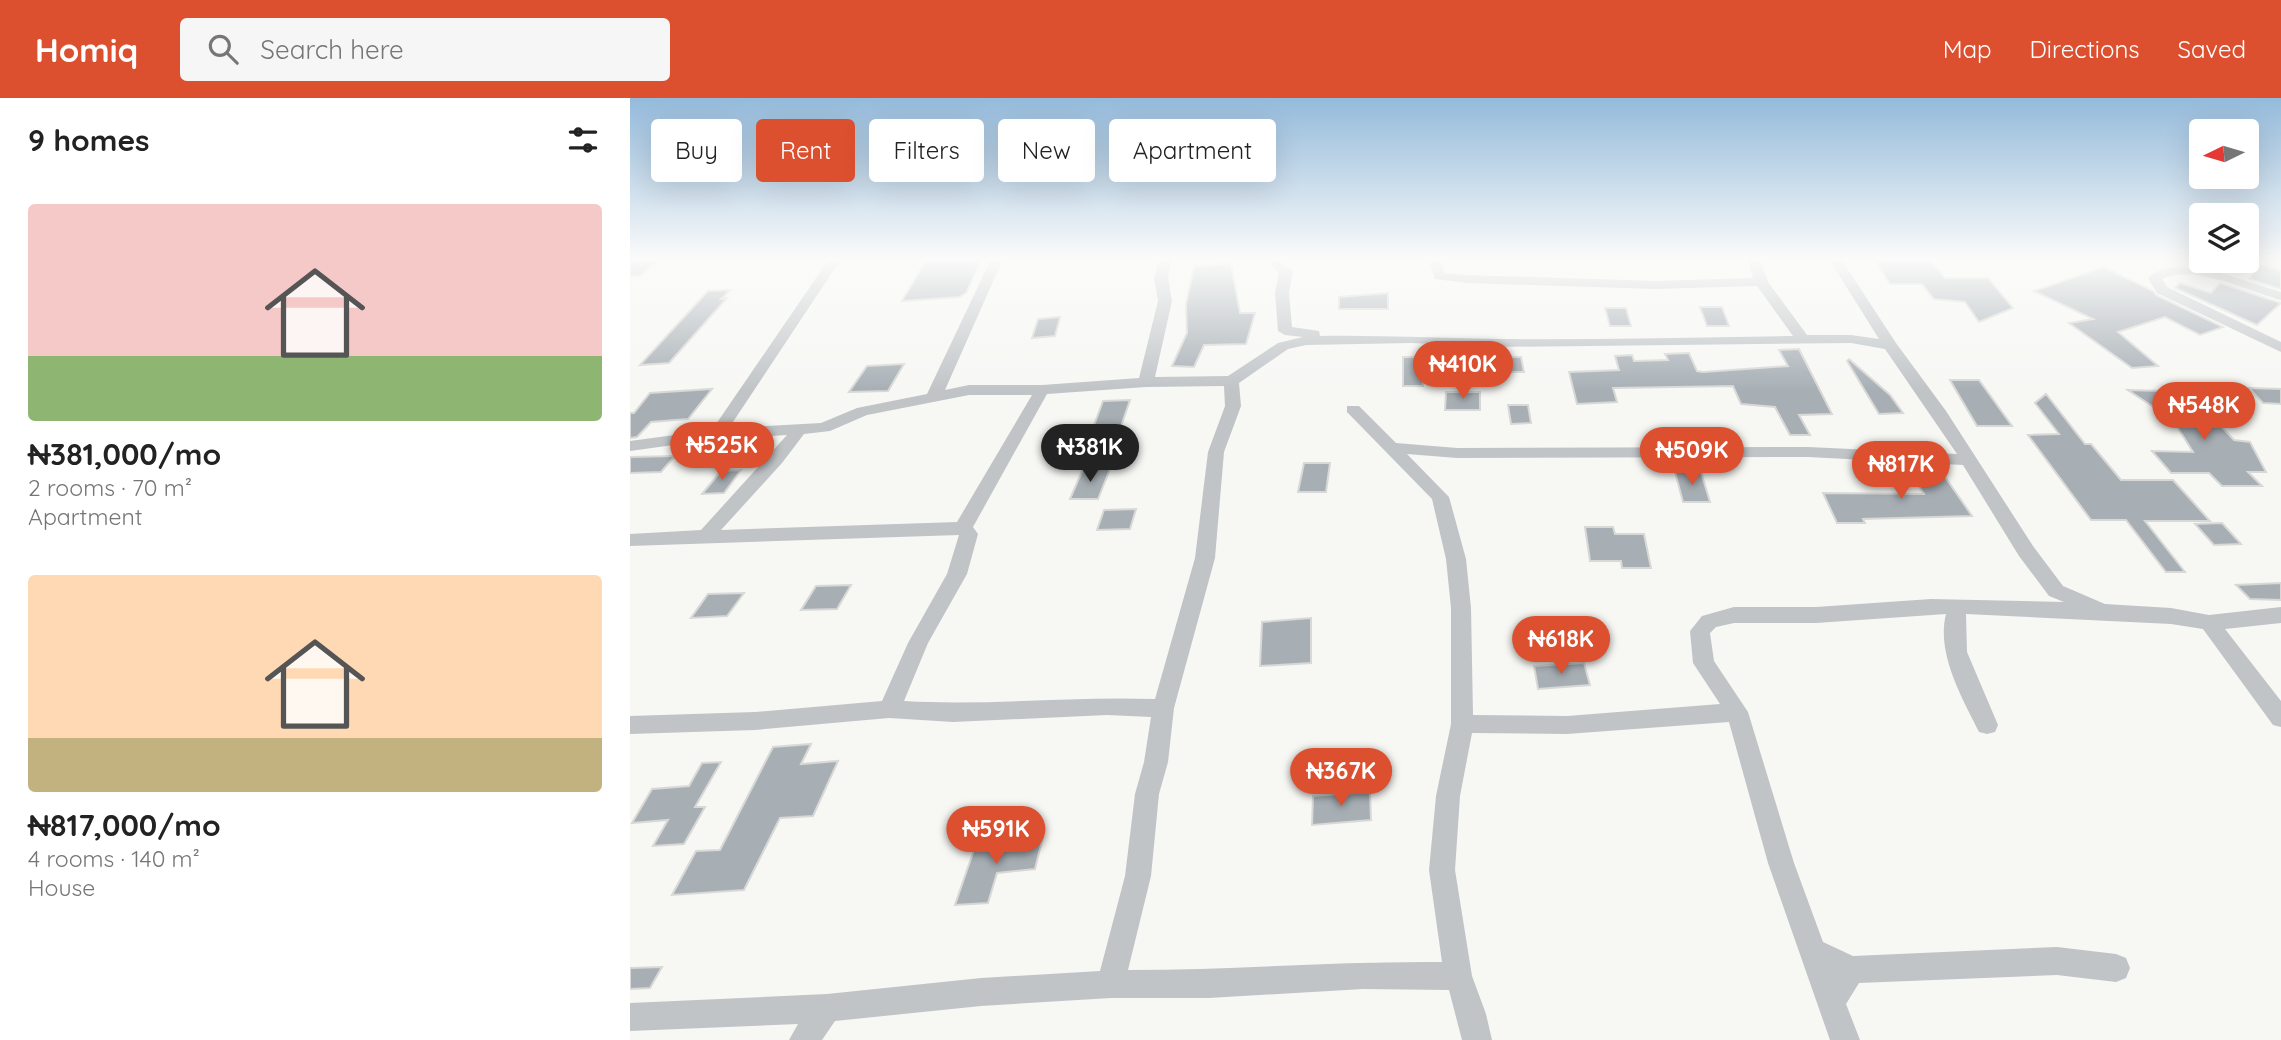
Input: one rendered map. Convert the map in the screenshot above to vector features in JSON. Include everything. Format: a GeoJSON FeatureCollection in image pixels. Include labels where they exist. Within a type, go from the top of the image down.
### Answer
{"type":"FeatureCollection","features":[{"type":"Feature","properties":{"kind":"street"},"geometry":{"type":"LineString","coordinates":[[718,434],[757,370],[788,332],[807,303]]}},
{"type":"Feature","properties":{"kind":"street"},"geometry":{"type":"LineString","coordinates":[[934,394],[976,303]]}},
{"type":"Feature","properties":{"kind":"street"},"geometry":{"type":"LineString","coordinates":[[1146,382],[1165,303]]}},
{"type":"Feature","properties":{"kind":"street"},"geometry":{"type":"LineString","coordinates":[[1283,303],[1285,331],[1364,339],[1492,344],[1851,339],[1890,345]]}},
{"type":"Feature","properties":{"kind":"street"},"geometry":{"type":"LineString","coordinates":[[1776,303],[1804,341]]}},
{"type":"Feature","properties":{"kind":"street"},"geometry":{"type":"LineString","coordinates":[[1864,303],[1890,345],[1938,411],[2056,601]]}},
{"type":"Feature","properties":{"kind":"street"},"geometry":{"type":"LineString","coordinates":[[2189,303],[2281,348]]}},
{"type":"Feature","properties":{"kind":"street"},"geometry":{"type":"LineString","coordinates":[[630,446],[718,434],[824,428],[850,415],[934,394],[1003,388],[1042,390],[1146,382],[1231,381],[1283,346],[1306,341],[1364,339]]}},
{"type":"Feature","properties":{"kind":"street"},"geometry":{"type":"LineString","coordinates":[[1111,984],[1138,876],[1147,794],[1156,762],[1163,708],[1205,558],[1216,452],[1222,429],[1233,406],[1231,381]]}},
{"type":"Feature","properties":{"kind":"street"},"geometry":{"type":"LineString","coordinates":[[962,528],[1042,390]]}},
{"type":"Feature","properties":{"kind":"street"},"geometry":{"type":"LineString","coordinates":[[1353,409],[1440,497],[1456,559],[1461,608],[1462,724],[1452,769],[1442,870],[1458,976],[1472,1014],[1477,1040]]}},
{"type":"Feature","properties":{"kind":"street"},"geometry":{"type":"LineString","coordinates":[[706,535],[722,515],[772,467],[798,431]]}},
{"type":"Feature","properties":{"kind":"street"},"geometry":{"type":"LineString","coordinates":[[1388,447],[1457,453],[1808,452],[1968,460]]}},
{"type":"Feature","properties":{"kind":"street"},"geometry":{"type":"LineString","coordinates":[[630,540],[706,535],[783,536],[962,528],[969,534],[967,551],[942,604],[922,635],[889,709]]}},
{"type":"Feature","properties":{"kind":"street"},"geometry":{"type":"LineString","coordinates":[[1845,1040],[1781,863],[1737,712],[1704,663],[1700,648],[1700,631],[1709,621],[1734,615],[1816,615],[1931,606],[1955,615],[2056,601],[2104,611],[2171,616],[2208,623],[2281,615]]}},
{"type":"Feature","properties":{"kind":"street"},"geometry":{"type":"LineString","coordinates":[[1955,615],[1961,665],[1987,725]]}},
{"type":"Feature","properties":{"kind":"street"},"geometry":{"type":"LineString","coordinates":[[2208,623],[2281,718]]}},
{"type":"Feature","properties":{"kind":"street"},"geometry":{"type":"LineString","coordinates":[[630,725],[755,721],[889,709],[953,713],[1107,706],[1163,708]]}},
{"type":"Feature","properties":{"kind":"street"},"geometry":{"type":"LineString","coordinates":[[1462,724],[1567,725],[1737,712]]}},
{"type":"Feature","properties":{"kind":"street"},"geometry":{"type":"LineString","coordinates":[[1814,951],[1852,970],[2057,961],[2116,968]]}},
{"type":"Feature","properties":{"kind":"street"},"geometry":{"type":"LineString","coordinates":[[1831,1002],[1852,970]]}},
{"type":"Feature","properties":{"kind":"street"},"geometry":{"type":"LineString","coordinates":[[630,1017],[827,1008],[981,992],[1111,984],[1209,984],[1363,975],[1458,976]]}},
{"type":"Feature","properties":{"kind":"street"},"geometry":{"type":"LineString","coordinates":[[804,1040],[827,1008]]}},
{"type":"Feature","properties":{"kind":"building"},"geometry":{"type":"Polygon","coordinates":[[[697,303],[723,303],[669,363],[640,365],[697,303]]]}},
{"type":"Feature","properties":{"kind":"building"},"geometry":{"type":"Polygon","coordinates":[[[1238,303],[1240,313],[1255,313],[1246,344],[1204,345],[1194,367],[1172,366],[1187,333],[1186,305],[1238,303]]]}},
{"type":"Feature","properties":{"kind":"building"},"geometry":{"type":"Polygon","coordinates":[[[1339,303],[1388,303],[1388,309],[1339,309],[1339,303]]]}},
{"type":"Feature","properties":{"kind":"building"},"geometry":{"type":"Polygon","coordinates":[[[1966,303],[2009,303],[2013,308],[1979,322],[1966,303]]]}},
{"type":"Feature","properties":{"kind":"building"},"geometry":{"type":"Polygon","coordinates":[[[2059,303],[2173,303],[2223,327],[2200,335],[2165,317],[2118,332],[2158,366],[2132,368],[2069,323],[2093,319],[2059,303]]]}},
{"type":"Feature","properties":{"kind":"building"},"geometry":{"type":"Polygon","coordinates":[[[2208,303],[2281,303],[2257,325],[2208,303]]]}},
{"type":"Feature","properties":{"kind":"building"},"geometry":{"type":"Polygon","coordinates":[[[1700,307],[1722,307],[1729,326],[1707,326],[1700,307]]]}},
{"type":"Feature","properties":{"kind":"building"},"geometry":{"type":"Polygon","coordinates":[[[1605,308],[1626,308],[1631,326],[1610,326],[1605,308]]]}},
{"type":"Feature","properties":{"kind":"building"},"geometry":{"type":"Polygon","coordinates":[[[1060,317],[1055,336],[1032,338],[1038,319],[1060,317]]]}},
{"type":"Feature","properties":{"kind":"building"},"geometry":{"type":"Polygon","coordinates":[[[1799,349],[1832,414],[1799,415],[1810,435],[1790,435],[1775,407],[1741,404],[1733,386],[1613,388],[1617,402],[1577,404],[1569,372],[1619,370],[1615,356],[1632,355],[1634,361],[1668,360],[1665,354],[1689,353],[1697,371],[1703,372],[1788,366],[1779,350],[1799,349]]]}},
{"type":"Feature","properties":{"kind":"building"},"geometry":{"type":"Polygon","coordinates":[[[1403,357],[1423,357],[1423,386],[1403,386],[1403,357]]]}},
{"type":"Feature","properties":{"kind":"building"},"geometry":{"type":"Polygon","coordinates":[[[1504,357],[1521,357],[1524,372],[1506,372],[1504,357]]]}},
{"type":"Feature","properties":{"kind":"building"},"geometry":{"type":"Polygon","coordinates":[[[1849,359],[1890,395],[1903,413],[1879,414],[1847,361],[1849,359]]]}},
{"type":"Feature","properties":{"kind":"building"},"geometry":{"type":"Polygon","coordinates":[[[904,364],[888,391],[849,392],[867,366],[904,364]]]}},
{"type":"Feature","properties":{"kind":"building"},"geometry":{"type":"Polygon","coordinates":[[[1950,380],[1979,380],[2012,426],[1977,426],[1950,380]]]}},
{"type":"Feature","properties":{"kind":"building"},"geometry":{"type":"Polygon","coordinates":[[[2249,388],[2281,389],[2281,404],[2263,403],[2249,388]]]}},
{"type":"Feature","properties":{"kind":"building"},"geometry":{"type":"Polygon","coordinates":[[[712,389],[688,419],[651,422],[637,437],[630,438],[630,413],[634,413],[650,393],[712,389]]]}},
{"type":"Feature","properties":{"kind":"building"},"geometry":{"type":"Polygon","coordinates":[[[2128,390],[2195,392],[2198,402],[2234,440],[2250,442],[2266,472],[2248,472],[2262,486],[2222,486],[2209,473],[2171,473],[2152,451],[2193,452],[2166,409],[2155,408],[2128,390]]]}},
{"type":"Feature","properties":{"kind":"building"},"geometry":{"type":"Polygon","coordinates":[[[1446,392],[1480,392],[1480,410],[1445,410],[1446,392]]]}},
{"type":"Feature","properties":{"kind":"building"},"geometry":{"type":"Polygon","coordinates":[[[2046,394],[2085,444],[2091,444],[2121,480],[2173,480],[2210,521],[2145,521],[2185,572],[2166,572],[2126,520],[2091,520],[2028,435],[2059,434],[2035,403],[2046,394]]]}},
{"type":"Feature","properties":{"kind":"building"},"geometry":{"type":"Polygon","coordinates":[[[1130,400],[1117,438],[1089,439],[1103,401],[1130,400]]]}},
{"type":"Feature","properties":{"kind":"building"},"geometry":{"type":"Polygon","coordinates":[[[1508,405],[1528,405],[1531,423],[1511,424],[1508,405]]]}},
{"type":"Feature","properties":{"kind":"building"},"geometry":{"type":"Polygon","coordinates":[[[675,456],[661,472],[630,473],[630,457],[675,456]]]}},
{"type":"Feature","properties":{"kind":"building"},"geometry":{"type":"Polygon","coordinates":[[[1304,463],[1330,463],[1326,492],[1298,492],[1304,463]]]}},
{"type":"Feature","properties":{"kind":"building"},"geometry":{"type":"Polygon","coordinates":[[[1939,468],[1972,516],[1863,519],[1865,523],[1837,523],[1823,493],[1924,494],[1908,469],[1939,468]]]}},
{"type":"Feature","properties":{"kind":"building"},"geometry":{"type":"Polygon","coordinates":[[[1083,469],[1110,469],[1098,499],[1070,499],[1083,469]]]}},
{"type":"Feature","properties":{"kind":"building"},"geometry":{"type":"Polygon","coordinates":[[[741,470],[724,493],[702,494],[721,471],[741,470]]]}},
{"type":"Feature","properties":{"kind":"building"},"geometry":{"type":"Polygon","coordinates":[[[1675,472],[1701,472],[1710,502],[1683,502],[1675,472]]]}},
{"type":"Feature","properties":{"kind":"building"},"geometry":{"type":"Polygon","coordinates":[[[1136,509],[1130,529],[1097,530],[1104,510],[1136,509]]]}},
{"type":"Feature","properties":{"kind":"building"},"geometry":{"type":"Polygon","coordinates":[[[2222,523],[2241,544],[2214,545],[2195,524],[2222,523]]]}},
{"type":"Feature","properties":{"kind":"building"},"geometry":{"type":"Polygon","coordinates":[[[1585,527],[1613,527],[1615,534],[1644,534],[1651,568],[1622,568],[1621,561],[1590,561],[1585,527]]]}},
{"type":"Feature","properties":{"kind":"building"},"geometry":{"type":"Polygon","coordinates":[[[2281,583],[2281,600],[2250,599],[2236,585],[2281,583]]]}},
{"type":"Feature","properties":{"kind":"building"},"geometry":{"type":"Polygon","coordinates":[[[851,585],[837,609],[801,610],[816,586],[851,585]]]}},
{"type":"Feature","properties":{"kind":"building"},"geometry":{"type":"Polygon","coordinates":[[[744,593],[727,616],[691,618],[708,594],[744,593]]]}},
{"type":"Feature","properties":{"kind":"building"},"geometry":{"type":"Polygon","coordinates":[[[1311,618],[1311,663],[1260,666],[1262,622],[1311,618]]]}},
{"type":"Feature","properties":{"kind":"building"},"geometry":{"type":"Polygon","coordinates":[[[1584,663],[1590,685],[1538,689],[1534,666],[1584,663]]]}},
{"type":"Feature","properties":{"kind":"building"},"geometry":{"type":"Polygon","coordinates":[[[811,744],[801,764],[838,761],[813,816],[780,818],[744,890],[672,895],[696,851],[720,850],[773,747],[811,744]]]}},
{"type":"Feature","properties":{"kind":"building"},"geometry":{"type":"Polygon","coordinates":[[[721,762],[695,807],[705,807],[684,844],[653,846],[668,820],[632,823],[652,789],[689,786],[702,763],[721,762]]]}},
{"type":"Feature","properties":{"kind":"building"},"geometry":{"type":"Polygon","coordinates":[[[1370,792],[1371,820],[1312,825],[1313,796],[1370,792]]]}},
{"type":"Feature","properties":{"kind":"building"},"geometry":{"type":"Polygon","coordinates":[[[1043,836],[1035,869],[997,873],[988,903],[955,905],[976,844],[1043,836]]]}},
{"type":"Feature","properties":{"kind":"building"},"geometry":{"type":"Polygon","coordinates":[[[662,967],[650,988],[630,989],[630,968],[662,967]]]}}]}
